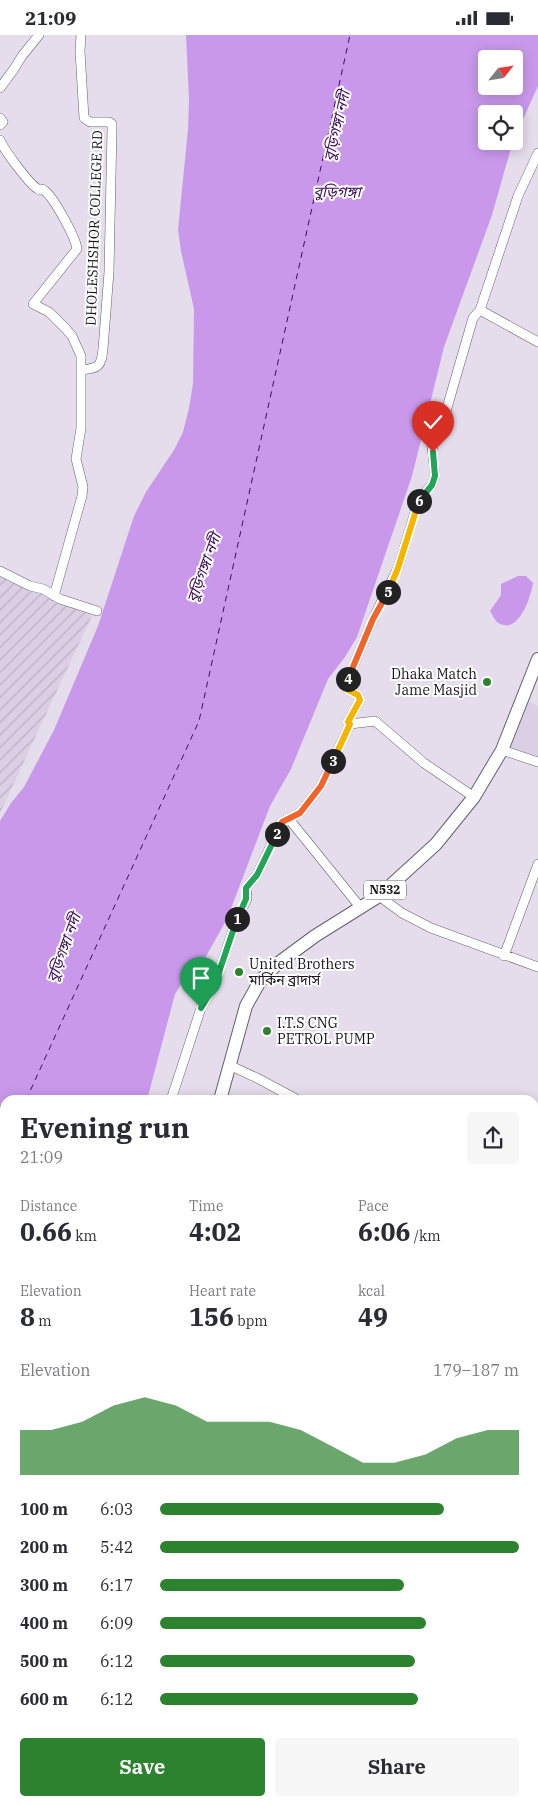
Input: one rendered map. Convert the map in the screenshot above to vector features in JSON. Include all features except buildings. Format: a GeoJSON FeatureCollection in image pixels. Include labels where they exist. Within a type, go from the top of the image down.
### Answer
{"type":"FeatureCollection","features":[{"type":"Feature","properties":{"kind":"highway","name":"N532"},"geometry":{"type":"LineString","coordinates":[[221,1095],[246,1006],[260,981],[277,964],[315,936],[379,896],[436,844],[474,797],[502,750],[538,659]]}},
{"type":"Feature","properties":{"kind":"street"},"geometry":{"type":"LineString","coordinates":[[0,88],[39,35]]}},
{"type":"Feature","properties":{"kind":"street","name":"DHOLESHSHOR COLLEGE RD"},"geometry":{"type":"LineString","coordinates":[[81,35],[80,51],[84,119],[90,122],[109,122],[112,124],[109,272],[102,357],[95,369],[81,370]]}},
{"type":"Feature","properties":{"kind":"street"},"geometry":{"type":"LineString","coordinates":[[0,118],[3,122],[0,125]]}},
{"type":"Feature","properties":{"kind":"street"},"geometry":{"type":"LineString","coordinates":[[0,140],[9,157],[38,189],[46,192],[67,223],[77,249],[32,304],[49,313],[72,336],[81,355],[81,427],[76,459],[83,487],[82,496],[54,596]]}},
{"type":"Feature","properties":{"kind":"street"},"geometry":{"type":"LineString","coordinates":[[174,1095],[201,1008],[215,984],[237,918],[246,899],[246,888],[257,875],[282,822],[300,813],[321,786],[350,724],[348,722],[360,700],[358,695],[348,690],[346,684],[398,568],[417,506],[421,497],[432,485],[435,476],[432,445],[440,432],[473,318],[480,310],[518,196],[538,153]]}},
{"type":"Feature","properties":{"kind":"street"},"geometry":{"type":"LineString","coordinates":[[480,310],[538,342]]}},
{"type":"Feature","properties":{"kind":"street"},"geometry":{"type":"LineString","coordinates":[[0,571],[54,596],[97,611]]}},
{"type":"Feature","properties":{"kind":"street"},"geometry":{"type":"LineString","coordinates":[[350,724],[375,721],[424,763],[474,797]]}},
{"type":"Feature","properties":{"kind":"street"},"geometry":{"type":"LineString","coordinates":[[502,750],[538,762]]}},
{"type":"Feature","properties":{"kind":"street"},"geometry":{"type":"LineString","coordinates":[[289,819],[360,907]]}},
{"type":"Feature","properties":{"kind":"street"},"geometry":{"type":"LineString","coordinates":[[504,955],[538,864]]}},
{"type":"Feature","properties":{"kind":"street"},"geometry":{"type":"LineString","coordinates":[[379,896],[402,913],[431,928],[538,967]]}},
{"type":"Feature","properties":{"kind":"street"},"geometry":{"type":"LineString","coordinates":[[228,1065],[260,1079],[288,1095]]}},
{"type":"Feature","properties":{"kind":"shaded area"},"geometry":{"type":"Polygon","coordinates":[[[0,574],[92,616],[0,813],[0,574]]]}},
{"type":"Feature","properties":{"kind":"shaded area"},"geometry":{"type":"Polygon","coordinates":[[[524,699],[538,706],[538,758],[505,748],[524,699]]]}},
{"type":"Feature","properties":{"kind":"water","name":"বুড়িগঙ্গা"},"geometry":{"type":"Polygon","coordinates":[[[186,35],[538,35],[538,86],[523,119],[523,105],[478,105],[478,150],[510,150],[492,215],[444,347],[412,476],[357,637],[328,679],[291,769],[270,806],[227,919],[205,958],[175,994],[148,1095],[0,1095],[0,821],[24,787],[54,730],[98,626],[134,516],[146,492],[174,450],[183,432],[193,384],[194,309],[178,230],[188,129],[189,99],[186,35]]]}},
{"type":"Feature","properties":{"kind":"water"},"geometry":{"type":"Polygon","coordinates":[[[518,576],[526,576],[533,583],[532,589],[526,605],[517,620],[511,624],[504,625],[497,622],[490,611],[501,595],[501,584],[518,576]]]}},
{"type":"Feature","properties":{"kind":"ferry route"},"geometry":{"type":"LineString","coordinates":[[28,1095],[199,721],[350,35]]}},
{"type":"Feature","properties":{"kind":"place","name":"Dhaka Match Jame Masjid"},"geometry":{"type":"Point","coordinates":[487,682]}},
{"type":"Feature","properties":{"kind":"place","name":"United Brothers মার্কিন ব্রাদার্স"},"geometry":{"type":"Point","coordinates":[239,972]}},
{"type":"Feature","properties":{"kind":"place","name":"I.T.S CNG PETROL PUMP"},"geometry":{"type":"Point","coordinates":[267,1031]}},
{"type":"Feature","properties":{"kind":"route"},"geometry":{"type":"LineString","coordinates":[[201,1008],[215,984],[237,918],[246,899],[246,888],[257,875],[282,822],[300,813],[321,786],[348,729],[350,724],[348,722],[360,700],[358,695],[348,690],[346,684],[373,619],[398,568],[417,506],[421,497],[432,485],[435,476],[433,452]]}},
{"type":"Feature","properties":{"kind":"water label","name":"বুড়িগঙ্গা নদী"},"geometry":{"type":"Point","coordinates":[337,126]}},
{"type":"Feature","properties":{"kind":"water label","name":"বুড়িগঙ্গা নদী"},"geometry":{"type":"Point","coordinates":[204,568]}},
{"type":"Feature","properties":{"kind":"water label","name":"বুড়িগঙ্গা নদী"},"geometry":{"type":"Point","coordinates":[64,948]}}]}
